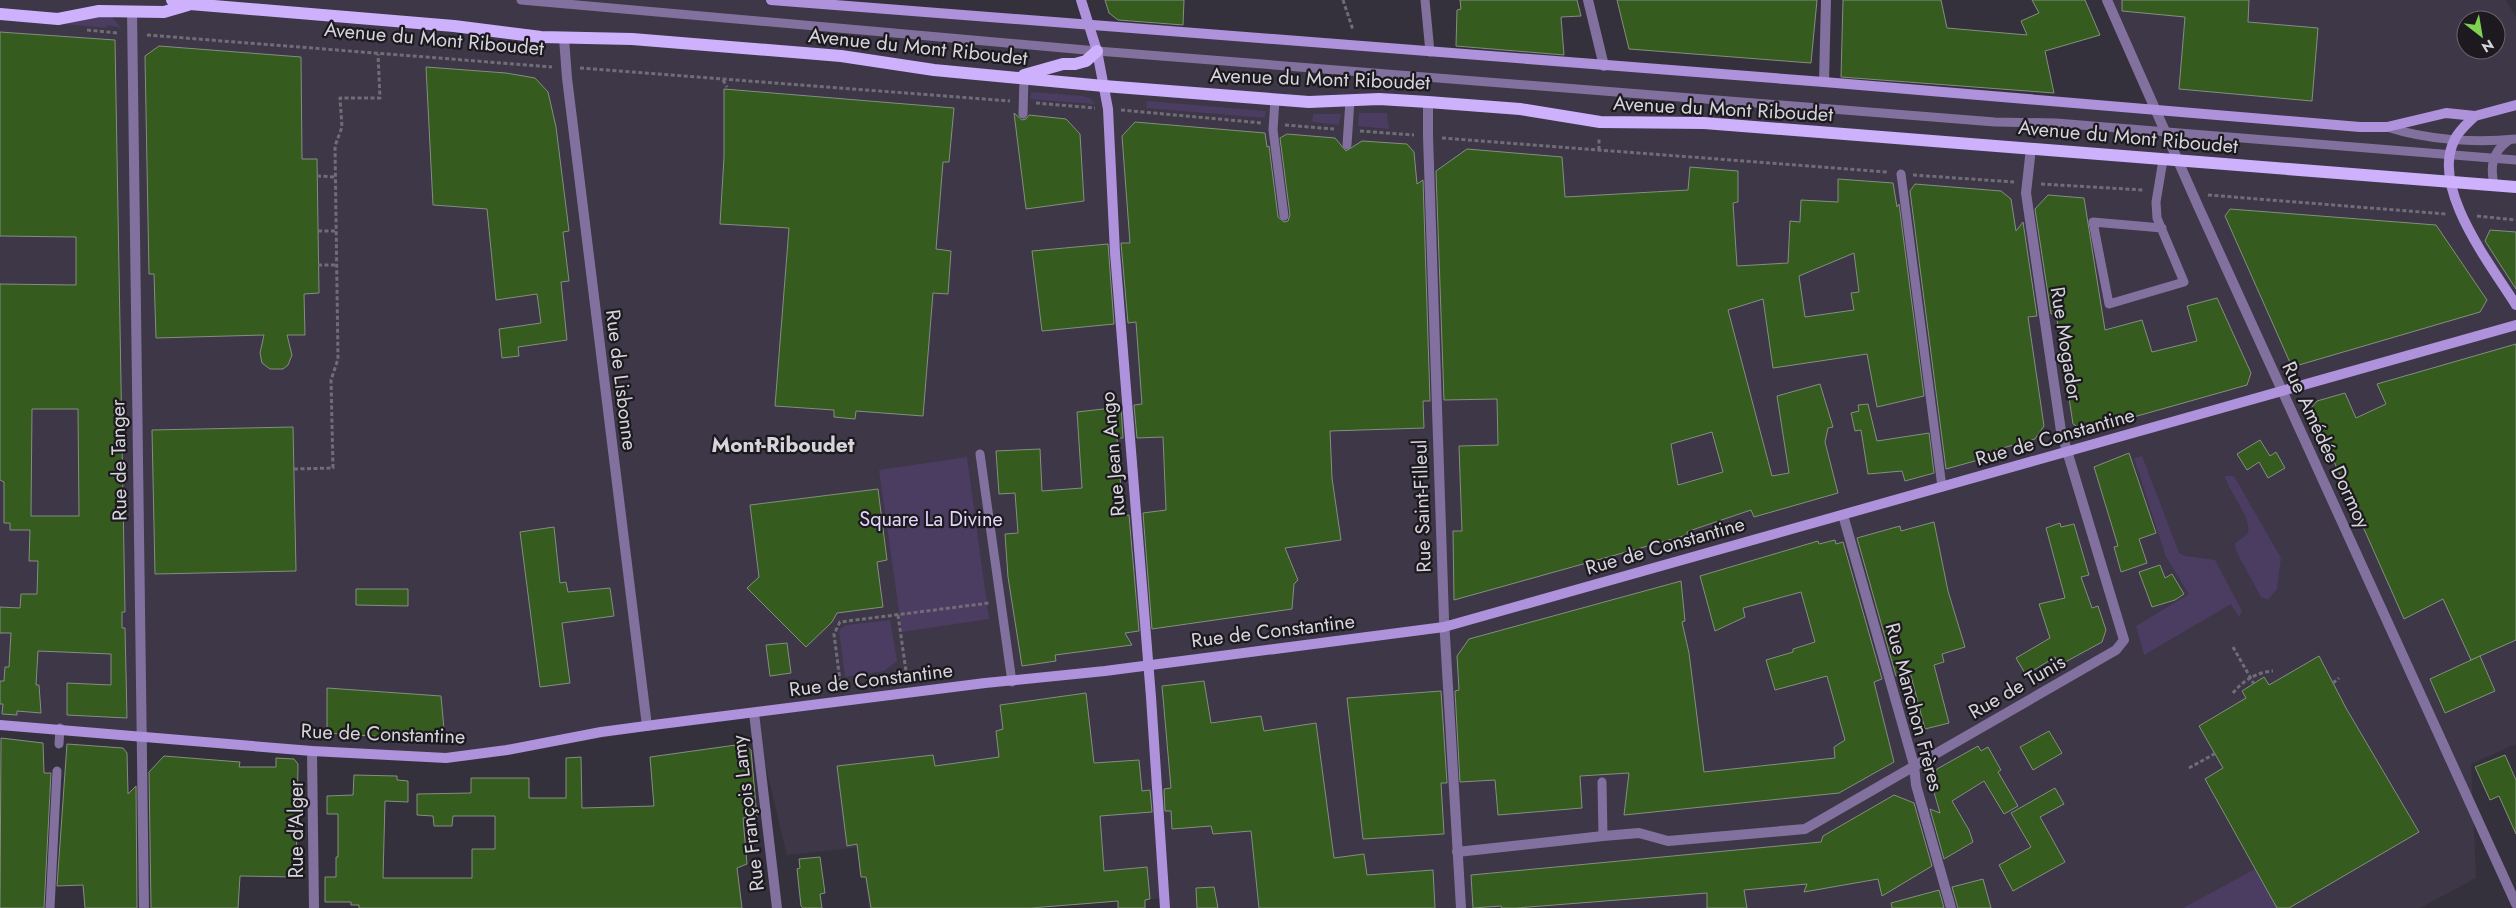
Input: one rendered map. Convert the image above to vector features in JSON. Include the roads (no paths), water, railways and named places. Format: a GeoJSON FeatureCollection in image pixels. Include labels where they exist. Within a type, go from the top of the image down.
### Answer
{"type":"FeatureCollection","features":[{"type":"Feature","properties":{"kind":"main road","name":"Avenue du Mont Riboudet"},"geometry":{"type":"LineString","coordinates":[[172,0],[190,4],[454,26],[564,38],[632,39],[756,48],[841,56],[934,70],[1104,86],[1309,102],[1379,99],[1428,102],[1520,109],[1600,122],[1704,123],[2516,187]]}},
{"type":"Feature","properties":{"kind":"main road","name":"Avenue du Mont Riboudet"},"geometry":{"type":"LineString","coordinates":[[0,14],[58,19],[98,10],[164,12],[190,4]]}},
{"type":"Feature","properties":{"kind":"main road"},"geometry":{"type":"LineString","coordinates":[[1020,77],[1064,64],[1075,64],[1086,60],[1097,51]]}},
{"type":"Feature","properties":{"kind":"street","name":"Avenue du Mont Riboudet"},"geometry":{"type":"LineString","coordinates":[[771,0],[1824,82],[2334,126],[2387,127],[2446,113],[2475,116],[2516,105]]}},
{"type":"Feature","properties":{"kind":"street","name":"Rue Jean Ango"},"geometry":{"type":"LineString","coordinates":[[1081,0],[1097,51],[1109,126],[1115,253],[1165,908]]}},
{"type":"Feature","properties":{"kind":"street"},"geometry":{"type":"LineString","coordinates":[[1588,0],[1604,66]]}},
{"type":"Feature","properties":{"kind":"street"},"geometry":{"type":"LineString","coordinates":[[1824,82],[1826,0]]}},
{"type":"Feature","properties":{"kind":"street","name":"Rue Amédée Dormoy"},"geometry":{"type":"LineString","coordinates":[[2108,0],[2192,194],[2516,904]]}},
{"type":"Feature","properties":{"kind":"street","name":"Rue de Tanger"},"geometry":{"type":"LineString","coordinates":[[132,11],[140,738],[144,908]]}},
{"type":"Feature","properties":{"kind":"street","name":"Rue de Lisbonne"},"geometry":{"type":"LineString","coordinates":[[564,38],[566,68],[646,726]]}},
{"type":"Feature","properties":{"kind":"street","name":"Rue Saint-Filleul"},"geometry":{"type":"LineString","coordinates":[[1428,102],[1444,627],[1461,908]]}},
{"type":"Feature","properties":{"kind":"street"},"geometry":{"type":"LineString","coordinates":[[2475,116],[2455,138],[2449,155],[2450,181],[2462,215],[2516,304]]}},
{"type":"Feature","properties":{"kind":"street","name":"Rue Mogador"},"geometry":{"type":"LineString","coordinates":[[2031,148],[2026,193],[2061,431],[2121,628]]}},
{"type":"Feature","properties":{"kind":"street","name":"Rue de Constantine"},"geometry":{"type":"LineString","coordinates":[[0,725],[60,728],[140,738],[312,751],[446,758],[506,750],[601,732],[646,726],[1444,627],[2516,325]]}},
{"type":"Feature","properties":{"kind":"street","name":"Rue Manchon Frères"},"geometry":{"type":"LineString","coordinates":[[1843,515],[1914,765],[1916,785],[1951,908]]}},
{"type":"Feature","properties":{"kind":"street","name":"Rue de Tunis"},"geometry":{"type":"LineString","coordinates":[[1914,765],[2116,650],[2124,640],[2121,628]]}},
{"type":"Feature","properties":{"kind":"street","name":"Rue François Lamy"},"geometry":{"type":"LineString","coordinates":[[754,713],[777,908]]}},
{"type":"Feature","properties":{"kind":"street","name":"Rue d'Alger"},"geometry":{"type":"LineString","coordinates":[[312,751],[314,908]]}},
{"type":"Feature","properties":{"kind":"street"},"geometry":{"type":"LineString","coordinates":[[1457,852],[1639,833],[1668,841],[1805,829],[1914,765]]}},
{"type":"Feature","properties":{"kind":"lane"},"geometry":{"type":"LineString","coordinates":[[521,0],[1097,51],[1985,122],[2056,123],[2516,160]]}},
{"type":"Feature","properties":{"kind":"lane"},"geometry":{"type":"LineString","coordinates":[[1425,0],[1430,52]]}},
{"type":"Feature","properties":{"kind":"lane"},"geometry":{"type":"LineString","coordinates":[[1020,77],[1023,114]]}},
{"type":"Feature","properties":{"kind":"lane"},"geometry":{"type":"LineString","coordinates":[[1275,99],[1274,124],[1284,216]]}},
{"type":"Feature","properties":{"kind":"lane"},"geometry":{"type":"LineString","coordinates":[[1347,145],[1350,100]]}},
{"type":"Feature","properties":{"kind":"lane"},"geometry":{"type":"LineString","coordinates":[[2387,127],[2408,134],[2455,138],[2512,139]]}},
{"type":"Feature","properties":{"kind":"lane"},"geometry":{"type":"LineString","coordinates":[[2494,185],[2490,167],[2498,147],[2512,139]]}},
{"type":"Feature","properties":{"kind":"lane"},"geometry":{"type":"LineString","coordinates":[[2162,228],[2093,222],[2109,304],[2184,282],[2162,228],[2156,206],[2163,160]]}},
{"type":"Feature","properties":{"kind":"lane"},"geometry":{"type":"LineString","coordinates":[[1901,174],[1942,486]]}},
{"type":"Feature","properties":{"kind":"lane"},"geometry":{"type":"LineString","coordinates":[[980,454],[1012,682]]}},
{"type":"Feature","properties":{"kind":"lane"},"geometry":{"type":"LineString","coordinates":[[59,744],[60,728]]}},
{"type":"Feature","properties":{"kind":"lane"},"geometry":{"type":"LineString","coordinates":[[50,908],[57,771]]}},
{"type":"Feature","properties":{"kind":"lane"},"geometry":{"type":"LineString","coordinates":[[1602,782],[1603,836]]}},
{"type":"Feature","properties":{"kind":"district","name":"Mont-Riboudet"},"geometry":{"type":"Point","coordinates":[783,445]}},
{"type":"Feature","properties":{"kind":"park label","name":"Square La Divine"},"geometry":{"type":"Point","coordinates":[931,519]}}]}
